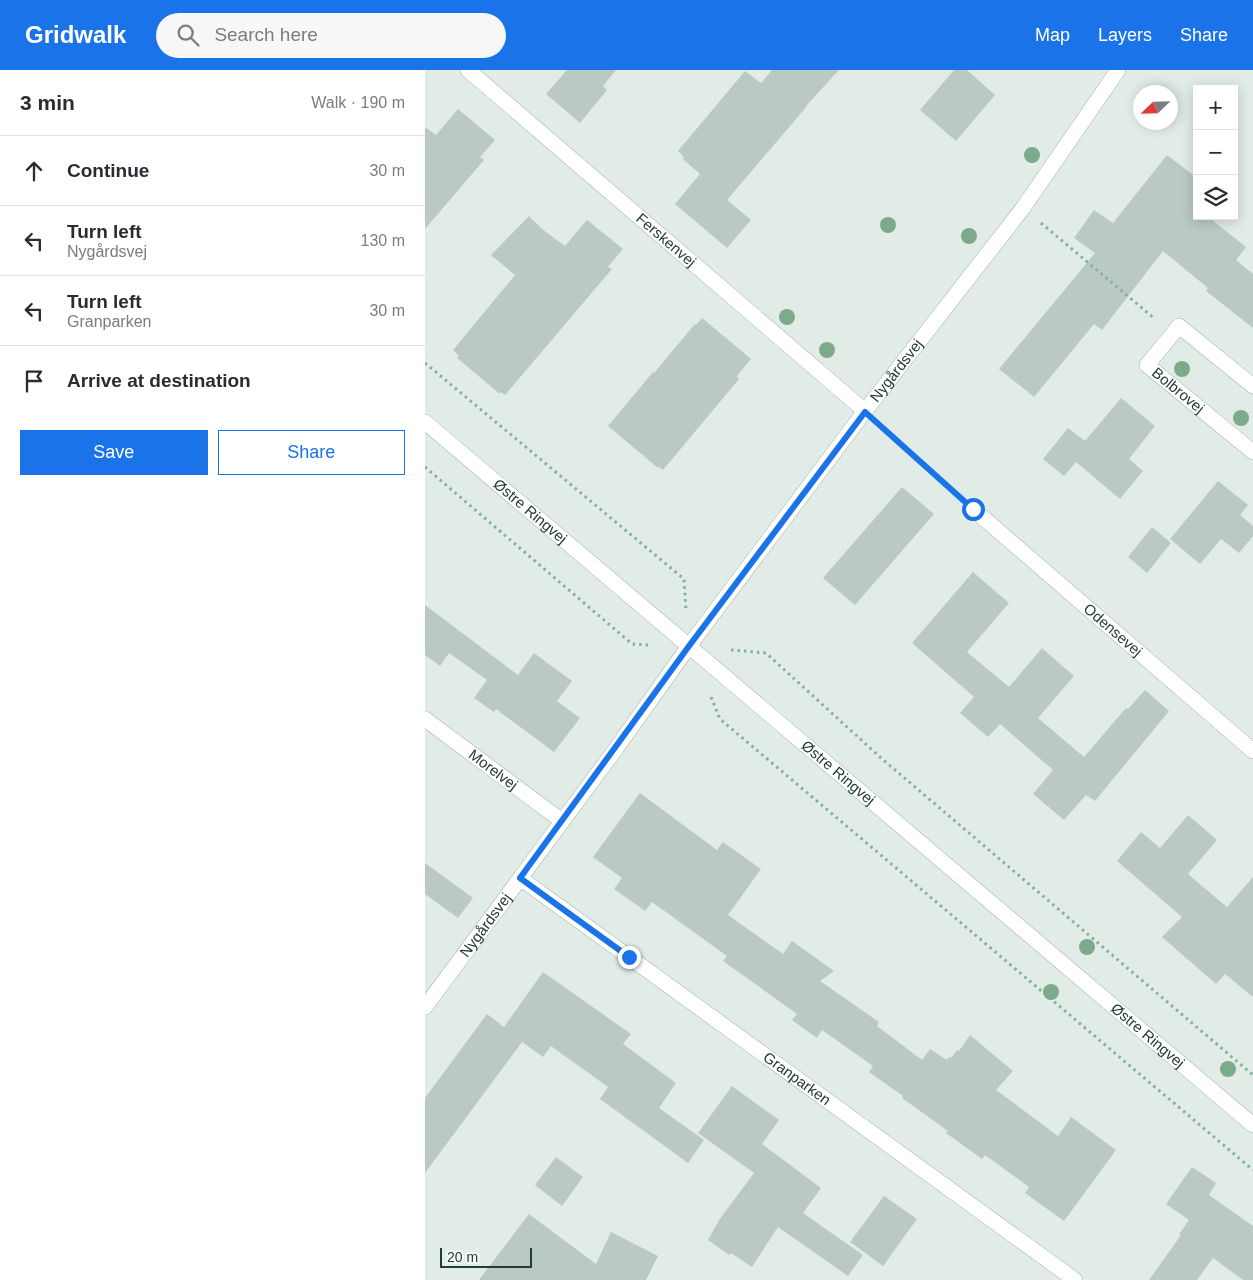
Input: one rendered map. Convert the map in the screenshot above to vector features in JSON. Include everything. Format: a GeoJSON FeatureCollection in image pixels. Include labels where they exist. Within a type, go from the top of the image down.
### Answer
{"type":"FeatureCollection","features":[{"type":"Feature","properties":{"kind":"street","name":"Ferskenvej"},"geometry":{"type":"LineString","coordinates":[[468,70],[865,412]]}},
{"type":"Feature","properties":{"kind":"street","name":"Nygårdsvej"},"geometry":{"type":"LineString","coordinates":[[425,1007],[615,750],[689,646],[865,412],[1023,208],[1118,70]]}},
{"type":"Feature","properties":{"kind":"street"},"geometry":{"type":"LineString","coordinates":[[1172,334],[1179,326],[1253,386]]}},
{"type":"Feature","properties":{"kind":"street","name":"Bolbrovej"},"geometry":{"type":"LineString","coordinates":[[1172,334],[1147,365],[1253,452]]}},
{"type":"Feature","properties":{"kind":"street","name":"Østre Ringvej"},"geometry":{"type":"LineString","coordinates":[[425,422],[1253,1125]]}},
{"type":"Feature","properties":{"kind":"street","name":"Odensevej"},"geometry":{"type":"LineString","coordinates":[[973,509],[1253,750]]}},
{"type":"Feature","properties":{"kind":"street","name":"Morelvej"},"geometry":{"type":"LineString","coordinates":[[425,719],[561,821]]}},
{"type":"Feature","properties":{"kind":"street","name":"Granparken"},"geometry":{"type":"LineString","coordinates":[[520,878],[1075,1280]]}},
{"type":"Feature","properties":{"kind":"path"},"geometry":{"type":"LineString","coordinates":[[1023,208],[1172,334]]}},
{"type":"Feature","properties":{"kind":"path"},"geometry":{"type":"LineString","coordinates":[[425,363],[684,579],[689,646]]}},
{"type":"Feature","properties":{"kind":"path"},"geometry":{"type":"LineString","coordinates":[[865,412],[973,509]]}},
{"type":"Feature","properties":{"kind":"path"},"geometry":{"type":"LineString","coordinates":[[425,467],[632,644],[651,645]]}},
{"type":"Feature","properties":{"kind":"path"},"geometry":{"type":"LineString","coordinates":[[728,650],[766,653],[881,758],[1253,1075]]}},
{"type":"Feature","properties":{"kind":"path"},"geometry":{"type":"LineString","coordinates":[[708,692],[720,719],[1253,1170]]}},
{"type":"Feature","properties":{"kind":"building"},"geometry":{"type":"Polygon","coordinates":[[[567,70],[616,70],[603,86],[607,90],[580,123],[546,94],[567,70]]]}},
{"type":"Feature","properties":{"kind":"building"},"geometry":{"type":"Polygon","coordinates":[[[772,70],[839,70],[806,106],[727,200],[751,220],[727,248],[675,204],[700,174],[683,159],[684,157],[678,151],[745,71],[761,83],[772,70]]]}},
{"type":"Feature","properties":{"kind":"building"},"geometry":{"type":"Polygon","coordinates":[[[954,70],[967,70],[995,95],[956,141],[920,110],[954,70]]]}},
{"type":"Feature","properties":{"kind":"building"},"geometry":{"type":"Polygon","coordinates":[[[458,109],[495,140],[480,157],[484,160],[425,229],[425,127],[436,135],[458,109]]]}},
{"type":"Feature","properties":{"kind":"building"},"geometry":{"type":"Polygon","coordinates":[[[1167,155],[1193,175],[1193,220],[1212,220],[1246,247],[1236,260],[1253,274],[1253,328],[1206,291],[1208,288],[1163,251],[1102,330],[1094,324],[1034,397],[999,369],[1095,253],[1074,238],[1094,210],[1113,223],[1167,155]]]}},
{"type":"Feature","properties":{"kind":"building"},"geometry":{"type":"Polygon","coordinates":[[[529,216],[542,229],[565,246],[587,220],[623,249],[608,267],[612,269],[505,395],[501,392],[500,394],[457,358],[459,356],[453,350],[515,275],[491,255],[529,216]]]}},
{"type":"Feature","properties":{"kind":"building"},"geometry":{"type":"Polygon","coordinates":[[[702,318],[751,359],[737,376],[739,379],[663,470],[658,468],[608,426],[653,372],[702,318]]]}},
{"type":"Feature","properties":{"kind":"building"},"geometry":{"type":"Polygon","coordinates":[[[1121,398],[1155,426],[1129,459],[1143,471],[1120,499],[1076,462],[1064,476],[1043,459],[1068,428],[1085,441],[1121,398]]]}},
{"type":"Feature","properties":{"kind":"building"},"geometry":{"type":"Polygon","coordinates":[[[1218,481],[1248,505],[1240,515],[1253,526],[1253,536],[1239,553],[1221,539],[1200,564],[1170,539],[1218,481]]]}},
{"type":"Feature","properties":{"kind":"building"},"geometry":{"type":"Polygon","coordinates":[[[902,487],[934,514],[855,605],[823,578],[902,487]]]}},
{"type":"Feature","properties":{"kind":"building"},"geometry":{"type":"Polygon","coordinates":[[[1152,527],[1171,543],[1147,573],[1128,557],[1152,527]]]}},
{"type":"Feature","properties":{"kind":"building"},"geometry":{"type":"Polygon","coordinates":[[[973,572],[1009,603],[967,652],[1009,687],[1042,648],[1074,676],[1038,718],[1084,757],[1126,708],[1128,709],[1145,690],[1169,711],[1095,801],[1086,795],[1064,820],[1033,794],[1053,770],[1000,724],[988,737],[960,713],[974,697],[912,643],[973,572]]]}},
{"type":"Feature","properties":{"kind":"building"},"geometry":{"type":"Polygon","coordinates":[[[425,605],[518,675],[534,653],[572,681],[557,701],[580,718],[554,752],[496,709],[494,712],[474,698],[487,680],[449,653],[440,666],[425,655],[425,605]]]}},
{"type":"Feature","properties":{"kind":"building"},"geometry":{"type":"Polygon","coordinates":[[[640,793],[717,850],[723,842],[761,869],[728,915],[783,954],[792,941],[834,971],[820,981],[879,1022],[877,1026],[922,1060],[930,1049],[947,1060],[949,1057],[951,1058],[957,1050],[959,1051],[970,1035],[1013,1071],[996,1090],[1058,1136],[1071,1117],[1116,1150],[1064,1221],[1025,1193],[1029,1187],[985,1155],[982,1159],[946,1133],[948,1131],[902,1098],[903,1096],[869,1072],[873,1066],[822,1030],[817,1038],[792,1020],[797,1014],[723,961],[727,956],[652,902],[645,911],[614,889],[622,878],[593,857],[640,793]]]}},
{"type":"Feature","properties":{"kind":"building"},"geometry":{"type":"Polygon","coordinates":[[[1188,815],[1217,840],[1188,874],[1227,907],[1253,877],[1253,997],[1225,974],[1216,984],[1162,937],[1182,917],[1117,861],[1141,832],[1160,848],[1188,815]]]}},
{"type":"Feature","properties":{"kind":"building"},"geometry":{"type":"Polygon","coordinates":[[[425,863],[473,898],[458,918],[425,894],[425,863]]]}},
{"type":"Feature","properties":{"kind":"building"},"geometry":{"type":"Polygon","coordinates":[[[543,972],[631,1034],[623,1044],[676,1083],[659,1108],[704,1140],[688,1163],[600,1099],[608,1087],[551,1046],[543,1057],[522,1042],[425,1173],[425,1098],[487,1014],[504,1027],[543,972]]]}},
{"type":"Feature","properties":{"kind":"building"},"geometry":{"type":"Polygon","coordinates":[[[732,1086],[779,1120],[762,1144],[821,1188],[803,1213],[863,1255],[848,1276],[778,1227],[752,1267],[731,1253],[729,1255],[708,1240],[719,1220],[754,1173],[698,1133],[732,1086]]]}},
{"type":"Feature","properties":{"kind":"building"},"geometry":{"type":"Polygon","coordinates":[[[556,1157],[583,1177],[562,1206],[535,1185],[556,1157]]]}},
{"type":"Feature","properties":{"kind":"building"},"geometry":{"type":"Polygon","coordinates":[[[1192,1167],[1216,1183],[1209,1195],[1253,1226],[1253,1280],[1243,1280],[1213,1258],[1197,1280],[1149,1280],[1181,1235],[1179,1234],[1189,1220],[1166,1204],[1192,1167]]]}},
{"type":"Feature","properties":{"kind":"building"},"geometry":{"type":"Polygon","coordinates":[[[884,1196],[917,1219],[883,1266],[850,1242],[884,1196]]]}},
{"type":"Feature","properties":{"kind":"building"},"geometry":{"type":"Polygon","coordinates":[[[529,1214],[596,1264],[611,1232],[658,1256],[646,1280],[479,1280],[529,1214]]]}},
{"type":"Feature","properties":{"kind":"route"},"geometry":{"type":"LineString","coordinates":[[629,957],[520,878],[689,646],[865,412],[973,509]]}}]}
